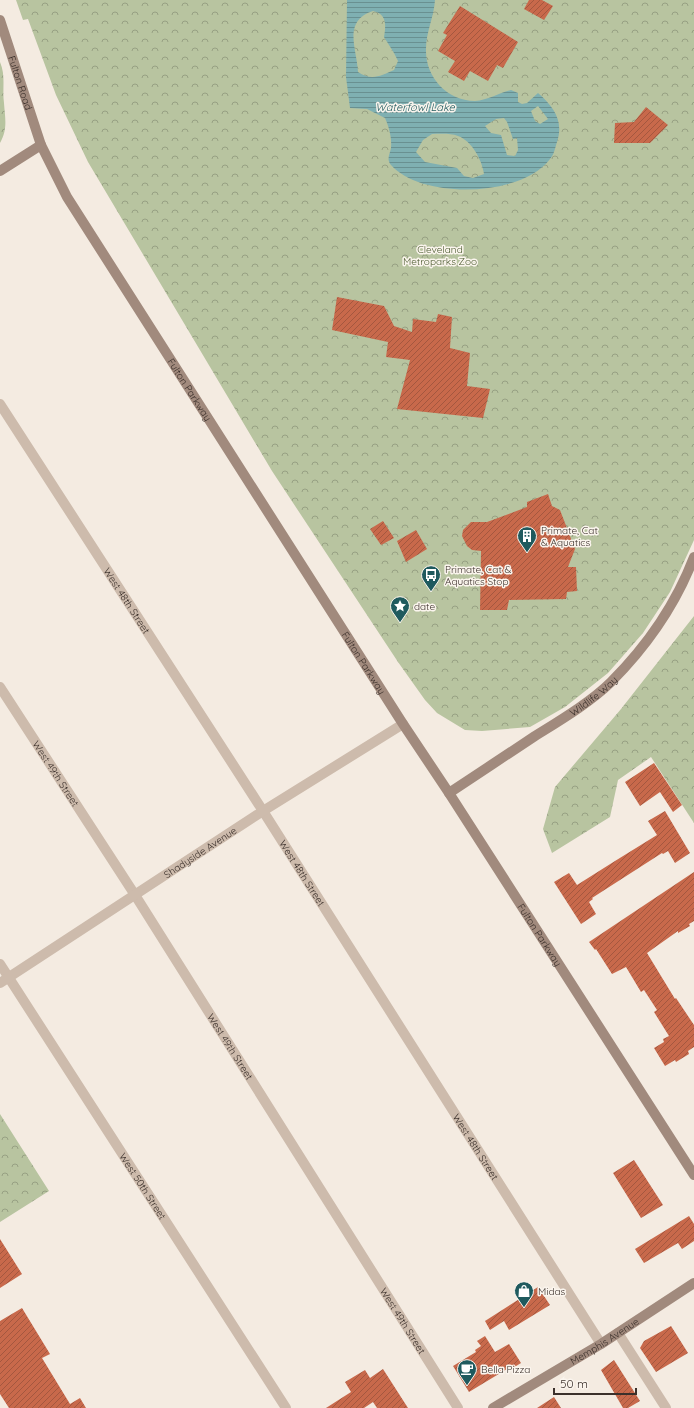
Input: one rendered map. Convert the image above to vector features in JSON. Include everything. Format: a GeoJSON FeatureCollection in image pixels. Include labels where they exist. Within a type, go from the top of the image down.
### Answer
{"type":"FeatureCollection","features":[{"type":"Feature","properties":{"kind":"street","name":"Fulton Road"},"geometry":{"type":"LineString","coordinates":[[0,20],[41,145]]}},
{"type":"Feature","properties":{"kind":"street"},"geometry":{"type":"LineString","coordinates":[[0,171],[41,145]]}},
{"type":"Feature","properties":{"kind":"street","name":"Fulton Parkway"},"geometry":{"type":"LineString","coordinates":[[41,145],[67,198],[694,1176]]}},
{"type":"Feature","properties":{"kind":"street","name":"West 48th Street"},"geometry":{"type":"LineString","coordinates":[[0,404],[263,811],[601,1344]]}},
{"type":"Feature","properties":{"kind":"street","name":"Wildlife Way"},"geometry":{"type":"LineString","coordinates":[[449,793],[565,717],[611,683],[640,651],[662,621],[683,585],[694,557]]}},
{"type":"Feature","properties":{"kind":"street","name":"West 49th Street"},"geometry":{"type":"LineString","coordinates":[[0,687],[135,895],[458,1408]]}},
{"type":"Feature","properties":{"kind":"street","name":"Shadyside Avenue"},"geometry":{"type":"LineString","coordinates":[[4,980],[263,811],[403,724]]}},
{"type":"Feature","properties":{"kind":"street","name":"West 50th Street"},"geometry":{"type":"LineString","coordinates":[[0,964],[4,980],[286,1408]]}},
{"type":"Feature","properties":{"kind":"street","name":"Memphis Avenue"},"geometry":{"type":"LineString","coordinates":[[493,1408],[506,1405],[694,1283]]}},
{"type":"Feature","properties":{"kind":"street"},"geometry":{"type":"LineString","coordinates":[[618,1333],[666,1408]]}},
{"type":"Feature","properties":{"kind":"green space","name":"Cleveland Metroparks Zoo"},"geometry":{"type":"Polygon","coordinates":[[[16,0],[694,0],[694,540],[670,592],[643,633],[608,673],[565,707],[530,727],[482,731],[465,730],[437,713],[425,700],[398,662],[272,471],[88,162],[56,95],[28,19],[23,20],[16,0]]]}},
{"type":"Feature","properties":{"kind":"green space"},"geometry":{"type":"Polygon","coordinates":[[[0,62],[3,77],[5,123],[3,138],[0,143],[0,62]]]}},
{"type":"Feature","properties":{"kind":"green space"},"geometry":{"type":"Polygon","coordinates":[[[694,616],[694,823],[651,757],[618,780],[610,817],[552,853],[543,829],[555,787],[621,709],[694,616]]]}},
{"type":"Feature","properties":{"kind":"green space"},"geometry":{"type":"Polygon","coordinates":[[[0,1114],[49,1191],[0,1222],[0,1114]]]}},
{"type":"Feature","properties":{"kind":"water","name":"Waterfowl Lake"},"geometry":{"type":"Polygon","coordinates":[[[347,0],[435,0],[426,49],[429,69],[439,85],[446,92],[455,97],[475,101],[511,90],[518,93],[518,102],[522,104],[527,103],[538,93],[553,109],[558,121],[559,134],[554,151],[550,159],[536,172],[518,181],[496,187],[448,189],[425,184],[406,176],[391,165],[389,159],[391,136],[385,118],[367,109],[350,108],[346,77],[347,0]],[[373,11],[363,16],[357,22],[354,29],[354,45],[358,72],[363,75],[376,77],[394,70],[398,61],[384,37],[385,24],[383,17],[378,12],[373,11]],[[538,106],[531,111],[535,121],[540,124],[548,119],[538,106]],[[504,118],[496,119],[485,126],[491,133],[501,135],[507,155],[515,156],[518,150],[517,138],[513,139],[504,118]],[[432,134],[423,140],[416,152],[425,162],[457,168],[464,176],[473,178],[484,174],[479,157],[468,142],[463,138],[452,134],[432,134]]]}},
{"type":"Feature","properties":{"kind":"building"},"geometry":{"type":"Polygon","coordinates":[[[529,0],[542,0],[553,6],[544,20],[524,9],[529,0]]]}},
{"type":"Feature","properties":{"kind":"building"},"geometry":{"type":"Polygon","coordinates":[[[460,6],[518,42],[503,68],[497,65],[488,81],[470,71],[464,81],[448,72],[455,61],[438,51],[447,35],[443,33],[460,6]]]}},
{"type":"Feature","properties":{"kind":"building"},"geometry":{"type":"Polygon","coordinates":[[[646,107],[668,125],[650,143],[614,143],[615,123],[634,122],[646,107]]]}},
{"type":"Feature","properties":{"kind":"building"},"geometry":{"type":"Polygon","coordinates":[[[337,297],[384,306],[394,326],[412,332],[413,319],[436,322],[438,314],[452,317],[450,348],[470,353],[467,386],[490,389],[483,418],[397,409],[410,360],[386,357],[388,342],[332,330],[337,297]]]}},
{"type":"Feature","properties":{"kind":"building","name":"Primate, Cat & Aquatics"},"geometry":{"type":"Polygon","coordinates":[[[548,494],[552,506],[560,510],[575,549],[568,567],[576,567],[577,591],[567,592],[566,599],[509,600],[507,610],[480,610],[481,551],[472,550],[467,546],[462,536],[463,530],[471,522],[487,522],[527,507],[527,502],[548,494]]]}},
{"type":"Feature","properties":{"kind":"building"},"geometry":{"type":"Polygon","coordinates":[[[383,521],[394,538],[381,545],[370,529],[383,521]]]}},
{"type":"Feature","properties":{"kind":"building"},"geometry":{"type":"Polygon","coordinates":[[[416,530],[427,549],[406,562],[397,541],[416,530]]]}},
{"type":"Feature","properties":{"kind":"building"},"geometry":{"type":"Polygon","coordinates":[[[654,763],[682,805],[673,812],[660,792],[640,806],[625,782],[654,763]]]}},
{"type":"Feature","properties":{"kind":"building"},"geometry":{"type":"Polygon","coordinates":[[[665,811],[690,853],[675,863],[668,851],[663,854],[662,853],[592,898],[593,899],[589,902],[596,914],[581,924],[554,882],[569,873],[577,885],[657,835],[648,821],[665,811]]]}},
{"type":"Feature","properties":{"kind":"building"},"geometry":{"type":"Polygon","coordinates":[[[694,872],[694,921],[689,924],[690,926],[678,933],[678,931],[647,953],[675,999],[676,998],[694,1025],[694,1047],[688,1051],[689,1054],[676,1062],[675,1060],[665,1066],[654,1048],[664,1042],[663,1039],[669,1036],[654,1012],[657,1010],[644,990],[641,992],[626,967],[612,974],[596,949],[595,950],[589,942],[694,872]]]}},
{"type":"Feature","properties":{"kind":"building"},"geometry":{"type":"Polygon","coordinates":[[[634,1160],[663,1205],[641,1218],[613,1173],[634,1160]]]}},
{"type":"Feature","properties":{"kind":"building"},"geometry":{"type":"Polygon","coordinates":[[[689,1216],[694,1224],[694,1241],[682,1249],[678,1243],[644,1263],[635,1249],[689,1216]]]}},
{"type":"Feature","properties":{"kind":"building"},"geometry":{"type":"Polygon","coordinates":[[[0,1239],[22,1274],[0,1288],[0,1239]]]}},
{"type":"Feature","properties":{"kind":"building","name":"Midas"},"geometry":{"type":"Polygon","coordinates":[[[538,1287],[550,1305],[509,1330],[504,1321],[490,1330],[485,1321],[538,1287]]]}},
{"type":"Feature","properties":{"kind":"building"},"geometry":{"type":"Polygon","coordinates":[[[22,1308],[50,1354],[42,1358],[70,1404],[80,1398],[86,1408],[9,1408],[0,1394],[0,1321],[22,1308]]]}},
{"type":"Feature","properties":{"kind":"building"},"geometry":{"type":"Polygon","coordinates":[[[671,1326],[688,1353],[656,1372],[640,1348],[644,1341],[671,1326]]]}},
{"type":"Feature","properties":{"kind":"building"},"geometry":{"type":"Polygon","coordinates":[[[485,1336],[495,1352],[509,1344],[521,1363],[508,1371],[507,1369],[469,1392],[453,1366],[476,1352],[475,1350],[481,1346],[477,1341],[485,1336]]]}},
{"type":"Feature","properties":{"kind":"building"},"geometry":{"type":"Polygon","coordinates":[[[614,1360],[640,1401],[628,1408],[623,1408],[601,1370],[614,1360]]]}},
{"type":"Feature","properties":{"kind":"building"},"geometry":{"type":"Polygon","coordinates":[[[383,1369],[408,1408],[377,1408],[373,1402],[364,1408],[326,1408],[351,1392],[345,1382],[365,1370],[370,1378],[383,1369]]]}},
{"type":"Feature","properties":{"kind":"building"},"geometry":{"type":"Polygon","coordinates":[[[554,1397],[561,1408],[537,1408],[554,1397]]]}},
{"type":"Feature","properties":{"kind":"place","name":"Primate, Cat & Aquatics"},"geometry":{"type":"Point","coordinates":[527,553]}},
{"type":"Feature","properties":{"kind":"place","name":"Primate, Cat & Aquatics Stop"},"geometry":{"type":"Point","coordinates":[431,592]}},
{"type":"Feature","properties":{"kind":"place","name":"date"},"geometry":{"type":"Point","coordinates":[400,623]}},
{"type":"Feature","properties":{"kind":"place","name":"Midas"},"geometry":{"type":"Point","coordinates":[524,1308]}},
{"type":"Feature","properties":{"kind":"place","name":"Bella Pizza"},"geometry":{"type":"Point","coordinates":[467,1386]}}]}
